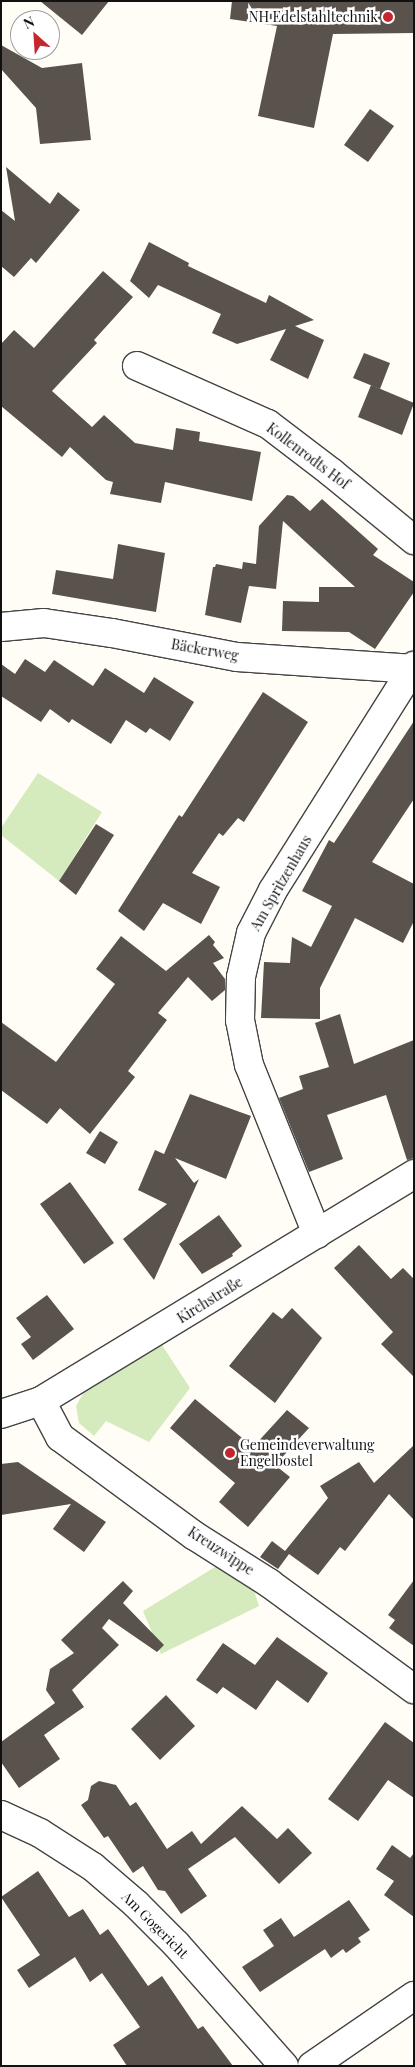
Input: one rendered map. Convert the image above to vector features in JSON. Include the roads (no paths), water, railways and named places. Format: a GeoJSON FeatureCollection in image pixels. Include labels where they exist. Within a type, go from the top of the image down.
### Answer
{"type":"FeatureCollection","features":[{"type":"Feature","properties":{"kind":"street","name":"Kollenrodts Hof"},"geometry":{"type":"LineString","coordinates":[[137,366],[268,424],[414,540]]}},
{"type":"Feature","properties":{"kind":"street","name":"Bäckerweg"},"geometry":{"type":"LineString","coordinates":[[1,627],[44,622],[238,657],[413,668]]}},
{"type":"Feature","properties":{"kind":"street","name":"Am Spritzenhaus"},"geometry":{"type":"LineString","coordinates":[[317,1234],[249,1065],[240,1020],[241,978],[251,934],[273,890],[413,668]]}},
{"type":"Feature","properties":{"kind":"street","name":"Kirchstraße"},"geometry":{"type":"LineString","coordinates":[[1,1414],[41,1402],[414,1174]]}},
{"type":"Feature","properties":{"kind":"street","name":"Kreuzwippe"},"geometry":{"type":"LineString","coordinates":[[41,1402],[60,1437],[196,1536],[269,1583],[414,1689]]}},
{"type":"Feature","properties":{"kind":"street","name":"Am Gogericht"},"geometry":{"type":"LineString","coordinates":[[1,1815],[40,1833],[93,1867],[136,1904],[176,1944],[284,2066]]}},
{"type":"Feature","properties":{"kind":"street"},"geometry":{"type":"LineString","coordinates":[[312,2066],[414,1996]]}},
{"type":"Feature","properties":{"kind":"place","name":"NH Edelstahltechnik"},"geometry":{"type":"Point","coordinates":[388,17]}},
{"type":"Feature","properties":{"kind":"place","name":"Gemeindeverwaltung Engelbostel"},"geometry":{"type":"Point","coordinates":[230,1453]}}]}
